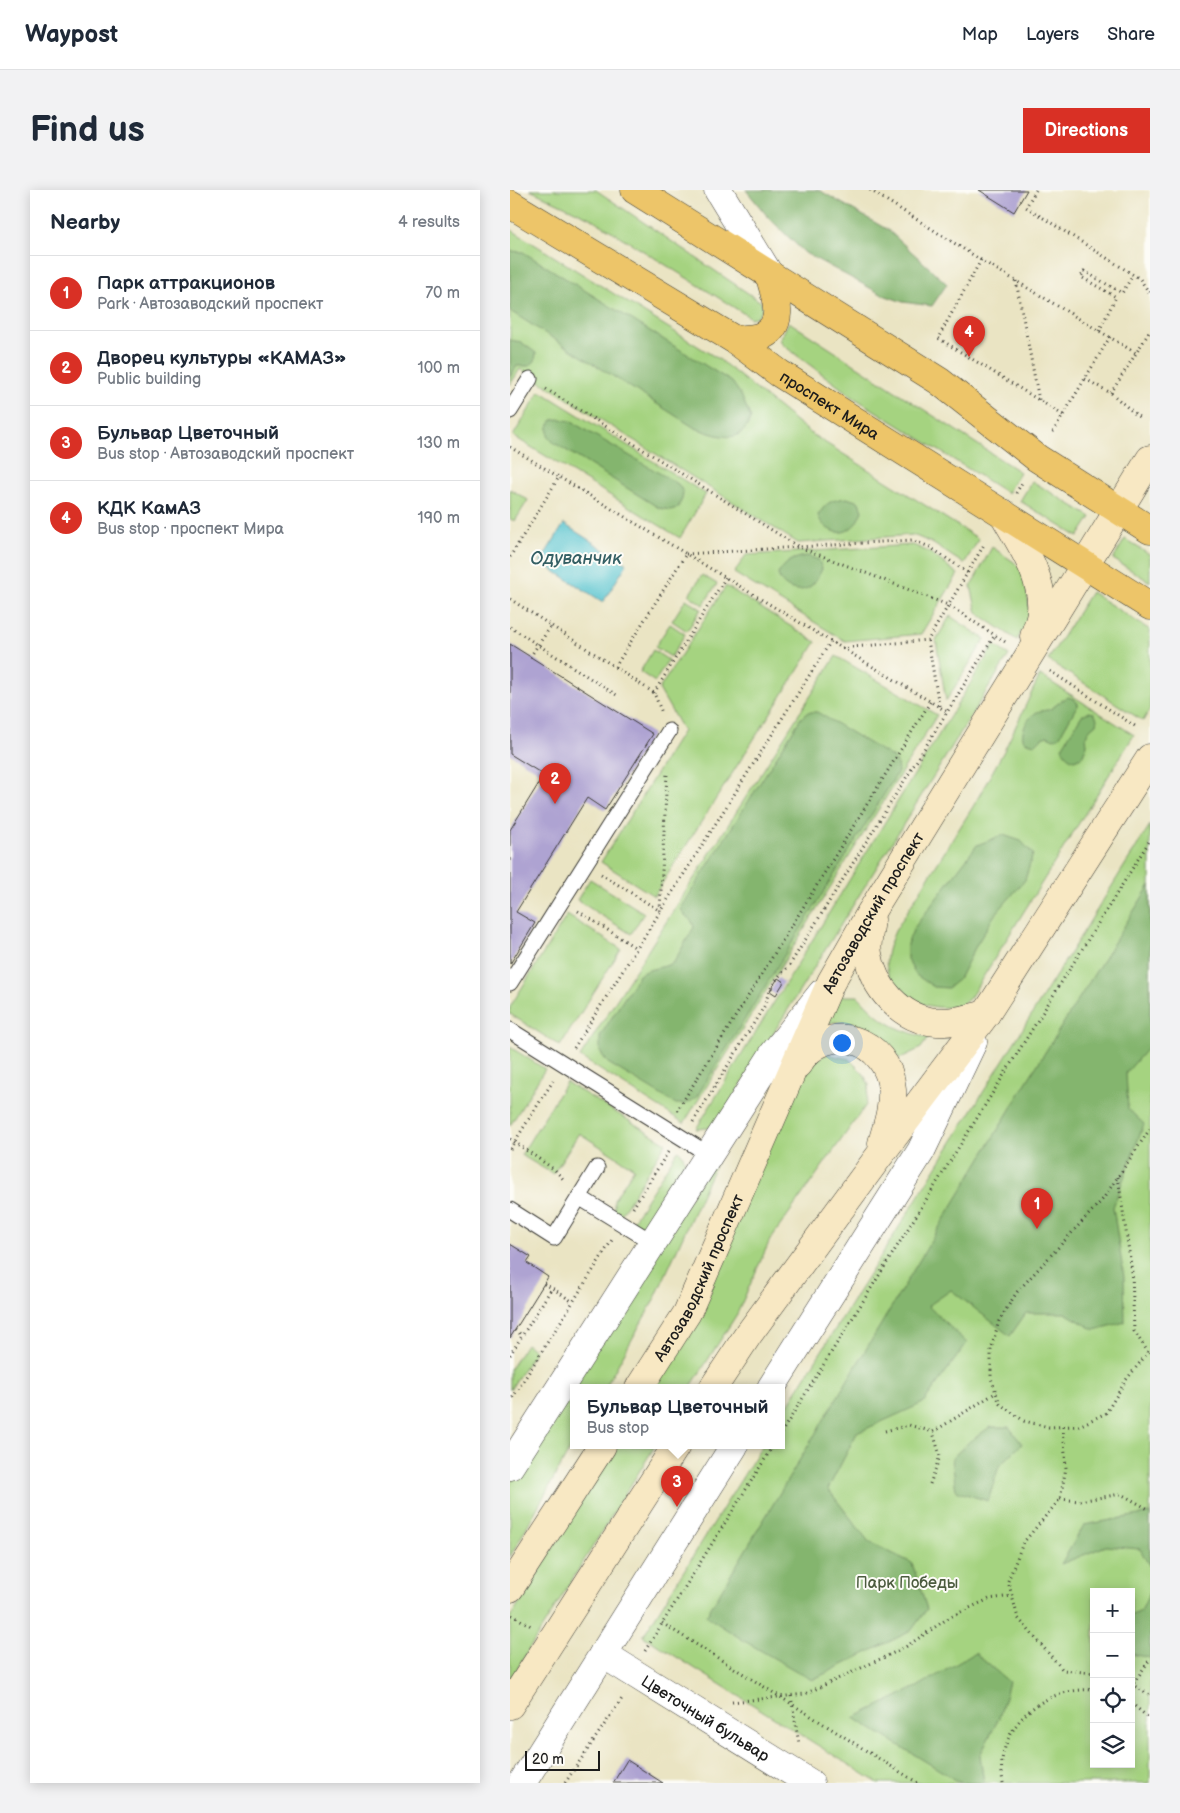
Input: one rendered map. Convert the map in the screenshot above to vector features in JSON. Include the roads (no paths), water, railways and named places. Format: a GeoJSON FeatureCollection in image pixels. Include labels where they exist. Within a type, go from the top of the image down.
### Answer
{"type":"FeatureCollection","features":[{"type":"Feature","properties":{"kind":"main road"},"geometry":{"type":"LineString","coordinates":[[635,190],[939,381],[1037,458],[1150,530]]}},
{"type":"Feature","properties":{"kind":"main road","name":"проспект Мира"},"geometry":{"type":"LineString","coordinates":[[510,204],[736,340],[778,373],[1008,505],[1085,566],[1150,606]]}},
{"type":"Feature","properties":{"kind":"main road"},"geometry":{"type":"LineString","coordinates":[[736,340],[758,337],[769,331],[778,317],[776,300],[769,274]]}},
{"type":"Feature","properties":{"kind":"street"},"geometry":{"type":"LineString","coordinates":[[718,190],[769,274]]}},
{"type":"Feature","properties":{"kind":"street","name":"Автозаводский проспект"},"geometry":{"type":"LineString","coordinates":[[642,1384],[687,1313],[831,982],[871,912],[1150,459]]}},
{"type":"Feature","properties":{"kind":"street"},"geometry":{"type":"LineString","coordinates":[[1008,505],[1038,584],[1041,611],[1029,657]]}},
{"type":"Feature","properties":{"kind":"street"},"geometry":{"type":"LineString","coordinates":[[716,1384],[748,1335],[986,1014],[1150,758]]}},
{"type":"Feature","properties":{"kind":"street"},"geometry":{"type":"LineString","coordinates":[[871,912],[867,952],[876,982],[894,1004],[914,1017],[935,1022],[955,1022],[986,1014]]}},
{"type":"Feature","properties":{"kind":"street"},"geometry":{"type":"LineString","coordinates":[[510,1466],[774,1053],[831,982]]}},
{"type":"Feature","properties":{"kind":"street"},"geometry":{"type":"LineString","coordinates":[[774,1384],[921,1151],[986,1014]]}},
{"type":"Feature","properties":{"kind":"street"},"geometry":{"type":"LineString","coordinates":[[790,1076],[802,1058],[814,1046],[832,1038],[851,1038],[867,1046],[882,1060],[892,1089],[892,1105],[877,1159]]}},
{"type":"Feature","properties":{"kind":"street"},"geometry":{"type":"LineString","coordinates":[[510,1588],[600,1449]]}},
{"type":"Feature","properties":{"kind":"street"},"geometry":{"type":"LineString","coordinates":[[510,1705],[674,1449]]}},
{"type":"Feature","properties":{"kind":"street"},"geometry":{"type":"LineString","coordinates":[[522,1783],[732,1449]]}},
{"type":"Feature","properties":{"kind":"street","name":"Цветочный бульвар"},"geometry":{"type":"LineString","coordinates":[[603,1654],[808,1782]]}},
{"type":"Feature","properties":{"kind":"lane"},"geometry":{"type":"LineString","coordinates":[[510,411],[530,379]]}},
{"type":"Feature","properties":{"kind":"lane"},"geometry":{"type":"LineString","coordinates":[[510,983],[669,731]]}},
{"type":"Feature","properties":{"kind":"lane"},"geometry":{"type":"LineString","coordinates":[[510,1030],[708,1154]]}},
{"type":"Feature","properties":{"kind":"lane"},"geometry":{"type":"LineString","coordinates":[[510,1210],[554,1238],[597,1168]]}},
{"type":"Feature","properties":{"kind":"lane"},"geometry":{"type":"LineString","coordinates":[[579,1197],[652,1242]]}},
{"type":"Feature","properties":{"kind":"water","name":"Одуванчик"},"geometry":{"type":"Polygon","coordinates":[[[564,524],[627,564],[603,602],[540,562],[564,524]]]}},
{"type":"Feature","properties":{"kind":"place","name":"КДК КамАЗ"},"geometry":{"type":"Point","coordinates":[969,357]}},
{"type":"Feature","properties":{"kind":"place","name":"Дворец культуры «КАМАЗ»"},"geometry":{"type":"Point","coordinates":[555,804]}},
{"type":"Feature","properties":{"kind":"place","name":"Парк аттракционов"},"geometry":{"type":"Point","coordinates":[1037,1229]}},
{"type":"Feature","properties":{"kind":"place","name":"Бульвар Цветочный"},"geometry":{"type":"Point","coordinates":[677,1507]}},
{"type":"Feature","properties":{"kind":"park label","name":"Парк Победы"},"geometry":{"type":"Point","coordinates":[907,1582]}}]}
